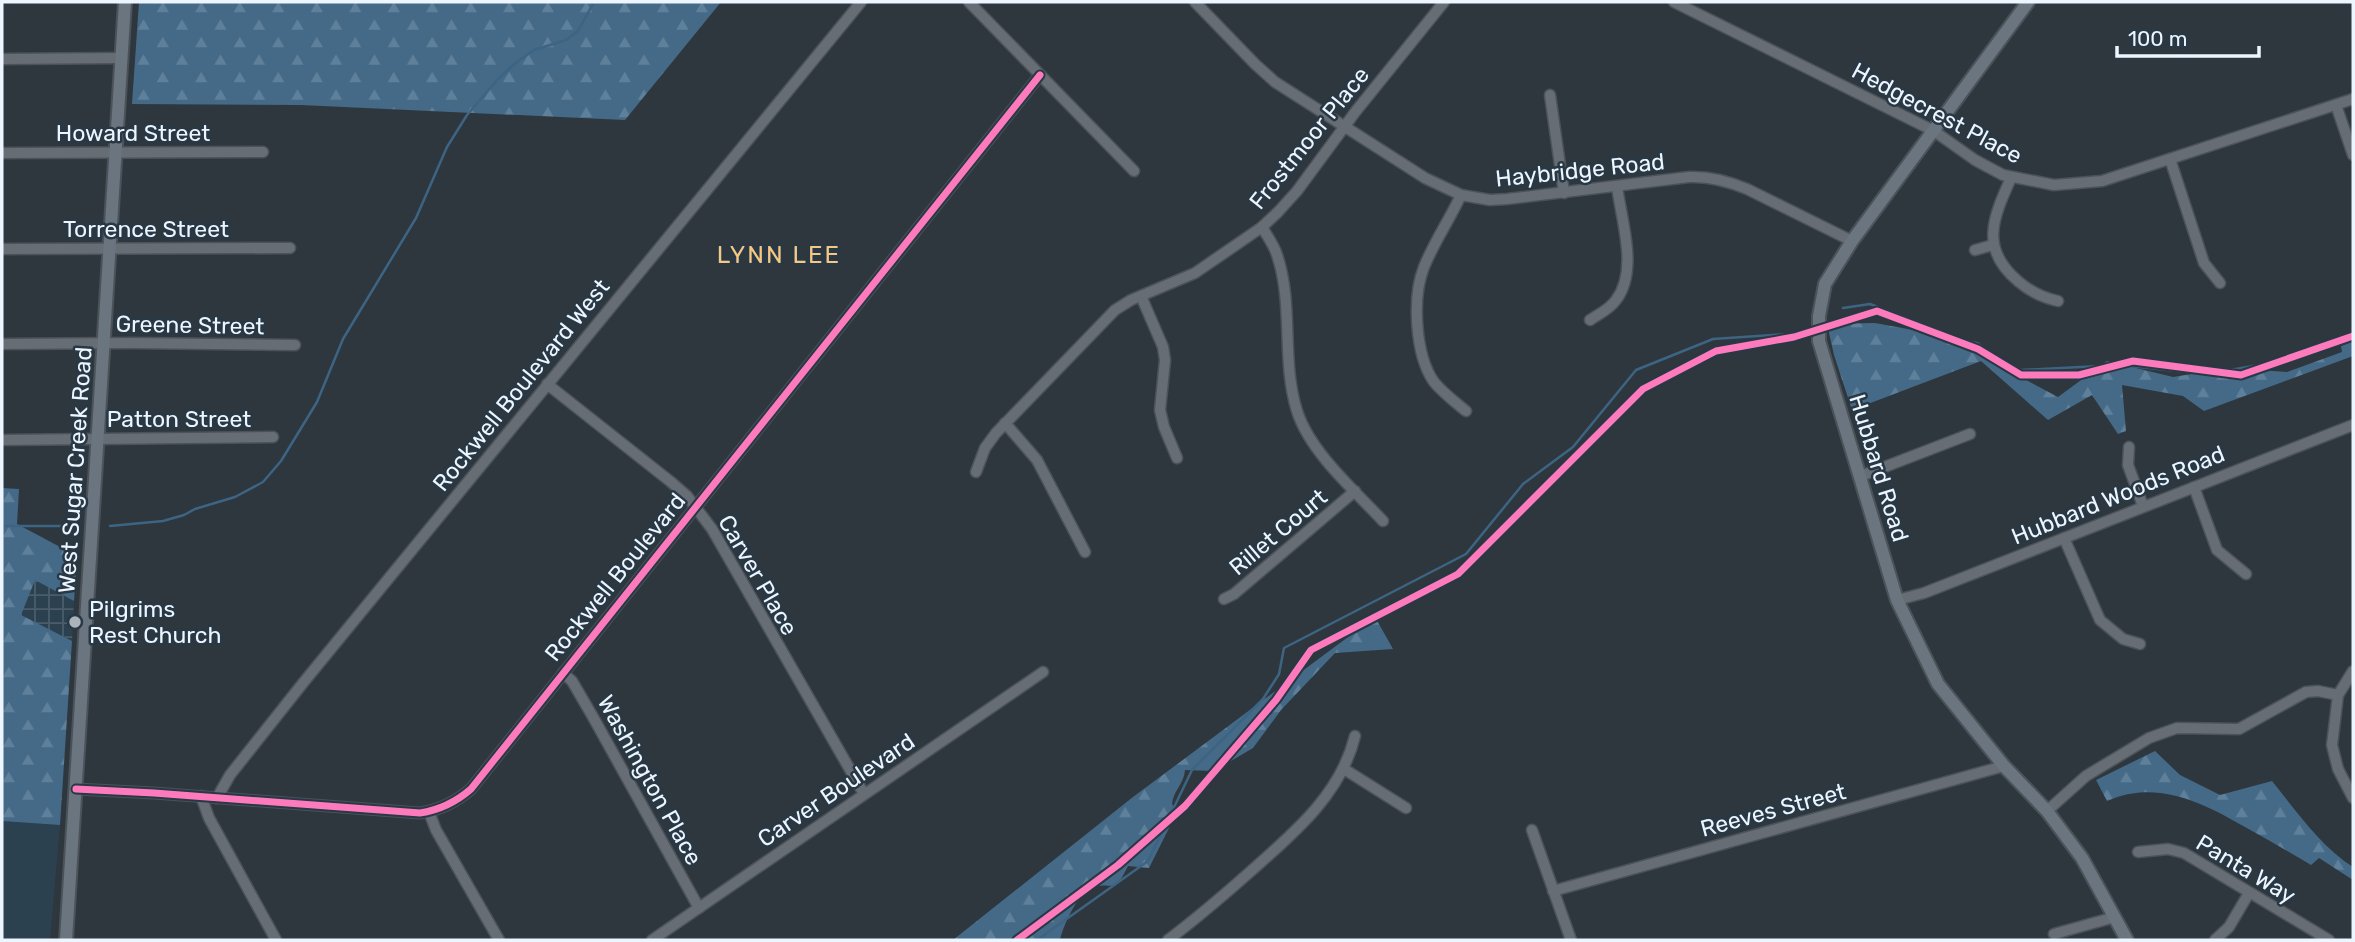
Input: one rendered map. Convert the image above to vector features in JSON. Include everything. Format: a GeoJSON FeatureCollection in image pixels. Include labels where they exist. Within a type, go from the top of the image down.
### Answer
{"type":"FeatureCollection","features":[{"type":"Feature","properties":{"kind":"main road","name":"West Sugar Creek Road"},"geometry":{"type":"LineString","coordinates":[[66,940],[125,2]]}},
{"type":"Feature","properties":{"kind":"main road","name":"Hubbard Road"},"geometry":{"type":"LineString","coordinates":[[2028,2],[1852,241],[1825,284],[1818,324],[1819,341],[1897,600],[1938,684],[2004,766],[2048,811],[2082,858],[2127,940]]}},
{"type":"Feature","properties":{"kind":"street","name":"Rockwell Boulevard West"},"geometry":{"type":"LineString","coordinates":[[216,798],[230,775],[303,683],[861,2]]}},
{"type":"Feature","properties":{"kind":"street"},"geometry":{"type":"LineString","coordinates":[[969,2],[1134,171]]}},
{"type":"Feature","properties":{"kind":"street","name":"Haybridge Road"},"geometry":{"type":"LineString","coordinates":[[1195,2],[1275,82],[1425,178],[1461,195],[1490,200],[1689,177],[1716,179],[1747,189],[1852,241]]}},
{"type":"Feature","properties":{"kind":"street","name":"Frostmoor Place"},"geometry":{"type":"LineString","coordinates":[[976,472],[985,448],[1005,423],[1115,310],[1195,273],[1262,227],[1297,191],[1444,2]]}},
{"type":"Feature","properties":{"kind":"street","name":"Hedgecrest Place"},"geometry":{"type":"LineString","coordinates":[[1674,2],[1934,131],[1975,160],[2011,178],[2054,185],[2087,184],[2353,99]]}},
{"type":"Feature","properties":{"kind":"street"},"geometry":{"type":"LineString","coordinates":[[2,59],[121,58]]}},
{"type":"Feature","properties":{"kind":"street","name":"Rockwell Boulevard"},"geometry":{"type":"LineString","coordinates":[[76,789],[201,796],[334,808],[429,812],[455,801],[467,792],[696,508],[1040,75]]}},
{"type":"Feature","properties":{"kind":"street"},"geometry":{"type":"LineString","coordinates":[[1550,95],[1564,193]]}},
{"type":"Feature","properties":{"kind":"street"},"geometry":{"type":"LineString","coordinates":[[2336,105],[2353,155]]}},
{"type":"Feature","properties":{"kind":"street","name":"Howard Street"},"geometry":{"type":"LineString","coordinates":[[2,153],[264,152]]}},
{"type":"Feature","properties":{"kind":"street"},"geometry":{"type":"LineString","coordinates":[[2170,159],[2204,263],[2220,283]]}},
{"type":"Feature","properties":{"kind":"street"},"geometry":{"type":"LineString","coordinates":[[2011,178],[1995,216],[1993,245],[2008,272],[2016,280],[2036,294],[2058,301]]}},
{"type":"Feature","properties":{"kind":"street"},"geometry":{"type":"LineString","coordinates":[[1590,320],[1616,300],[1626,275],[1627,257],[1617,186]]}},
{"type":"Feature","properties":{"kind":"street"},"geometry":{"type":"LineString","coordinates":[[1461,195],[1424,268],[1418,295],[1424,364],[1436,384],[1465,411]]}},
{"type":"Feature","properties":{"kind":"street"},"geometry":{"type":"LineString","coordinates":[[1262,227],[1277,253],[1283,275],[1291,387],[1297,412],[1315,445],[1383,521]]}},
{"type":"Feature","properties":{"kind":"street"},"geometry":{"type":"LineString","coordinates":[[1975,250],[1993,245]]}},
{"type":"Feature","properties":{"kind":"street","name":"Torrence Street"},"geometry":{"type":"LineString","coordinates":[[2,249],[290,248]]}},
{"type":"Feature","properties":{"kind":"street"},"geometry":{"type":"LineString","coordinates":[[1141,296],[1163,347],[1160,410],[1177,458]]}},
{"type":"Feature","properties":{"kind":"street","name":"Greene Street"},"geometry":{"type":"LineString","coordinates":[[2,344],[295,345]]}},
{"type":"Feature","properties":{"kind":"street","name":"Carver Place"},"geometry":{"type":"LineString","coordinates":[[547,384],[687,496],[712,529],[864,794]]}},
{"type":"Feature","properties":{"kind":"street"},"geometry":{"type":"LineString","coordinates":[[1005,423],[1037,460],[1085,552]]}},
{"type":"Feature","properties":{"kind":"street","name":"Hubbard Woods Road"},"geometry":{"type":"LineString","coordinates":[[1897,600],[1924,593],[2353,425]]}},
{"type":"Feature","properties":{"kind":"street"},"geometry":{"type":"LineString","coordinates":[[1861,477],[1970,433]]}},
{"type":"Feature","properties":{"kind":"street","name":"Patton Street"},"geometry":{"type":"LineString","coordinates":[[2,440],[273,437]]}},
{"type":"Feature","properties":{"kind":"street"},"geometry":{"type":"LineString","coordinates":[[2129,447],[2127,456],[2130,476],[2143,506]]}},
{"type":"Feature","properties":{"kind":"street"},"geometry":{"type":"LineString","coordinates":[[2194,486],[2217,550],[2246,574]]}},
{"type":"Feature","properties":{"kind":"street","name":"Rillet Court"},"geometry":{"type":"LineString","coordinates":[[1224,599],[1234,594],[1355,491]]}},
{"type":"Feature","properties":{"kind":"street"},"geometry":{"type":"LineString","coordinates":[[2064,538],[2100,620],[2123,639],[2140,644]]}},
{"type":"Feature","properties":{"kind":"street"},"geometry":{"type":"LineString","coordinates":[[2353,671],[2338,695],[2332,744],[2338,769],[2353,798]]}},
{"type":"Feature","properties":{"kind":"street","name":"Carver Boulevard"},"geometry":{"type":"LineString","coordinates":[[652,940],[1043,672]]}},
{"type":"Feature","properties":{"kind":"street","name":"Washington Place"},"geometry":{"type":"LineString","coordinates":[[563,673],[572,681],[593,717],[699,908]]}},
{"type":"Feature","properties":{"kind":"street"},"geometry":{"type":"LineString","coordinates":[[2048,811],[2086,776],[2161,732],[2177,728],[2239,729],[2306,692],[2318,691],[2338,695]]}},
{"type":"Feature","properties":{"kind":"street"},"geometry":{"type":"LineString","coordinates":[[1168,940],[1298,829],[1320,804],[1344,769],[1355,736]]}},
{"type":"Feature","properties":{"kind":"street","name":"Reeves Street"},"geometry":{"type":"LineString","coordinates":[[1553,891],[2004,766]]}},
{"type":"Feature","properties":{"kind":"street"},"geometry":{"type":"LineString","coordinates":[[1344,769],[1406,808]]}},
{"type":"Feature","properties":{"kind":"street"},"geometry":{"type":"LineString","coordinates":[[201,796],[209,818],[276,940]]}},
{"type":"Feature","properties":{"kind":"street"},"geometry":{"type":"LineString","coordinates":[[429,812],[442,842],[499,940]]}},
{"type":"Feature","properties":{"kind":"street"},"geometry":{"type":"LineString","coordinates":[[1532,830],[1571,940]]}},
{"type":"Feature","properties":{"kind":"street","name":"Panta Way"},"geometry":{"type":"LineString","coordinates":[[2138,852],[2168,849],[2184,853],[2329,940]]}},
{"type":"Feature","properties":{"kind":"street"},"geometry":{"type":"LineString","coordinates":[[2215,940],[2229,927],[2249,893]]}},
{"type":"Feature","properties":{"kind":"street"},"geometry":{"type":"LineString","coordinates":[[2054,934],[2115,917]]}},
{"type":"Feature","properties":{"kind":"shaded area"},"geometry":{"type":"Polygon","coordinates":[[[14,568],[74,601],[72,641],[12,612],[14,568]]]}},
{"type":"Feature","properties":{"kind":"shaded area"},"geometry":{"type":"Polygon","coordinates":[[[2,821],[60,825],[50,940],[2,940],[2,821]]]}},
{"type":"Feature","properties":{"kind":"green space"},"geometry":{"type":"Polygon","coordinates":[[[139,2],[721,2],[625,120],[301,105],[132,104],[139,2]]]}},
{"type":"Feature","properties":{"kind":"green space"},"geometry":{"type":"Polygon","coordinates":[[[1875,323],[1978,342],[2028,381],[2058,397],[2107,361],[2173,377],[2229,368],[2287,372],[2342,352],[2341,346],[2353,341],[2353,356],[2204,411],[2183,396],[2122,385],[2126,431],[2118,434],[2092,395],[2048,420],[1981,361],[1852,410],[1827,324],[1875,323]]]}},
{"type":"Feature","properties":{"kind":"green space"},"geometry":{"type":"Polygon","coordinates":[[[2,488],[19,489],[17,524],[77,556],[74,601],[35,580],[21,615],[72,641],[60,825],[2,821],[2,488]]]}},
{"type":"Feature","properties":{"kind":"green space"},"geometry":{"type":"Polygon","coordinates":[[[1375,617],[1393,649],[1335,653],[1281,710],[1253,748],[1214,771],[1185,770],[1172,804],[1177,811],[1177,820],[1171,824],[1149,868],[1128,866],[1115,885],[1098,886],[1085,892],[1071,911],[1060,940],[953,940],[1133,797],[1375,617]]]}},
{"type":"Feature","properties":{"kind":"green space"},"geometry":{"type":"Polygon","coordinates":[[[2155,751],[2180,775],[2220,795],[2272,781],[2320,839],[2353,867],[2353,880],[2319,858],[2311,865],[2212,809],[2178,796],[2143,792],[2107,801],[2096,780],[2155,751]]]}},
{"type":"Feature","properties":{"kind":"waterway"},"geometry":{"type":"LineString","coordinates":[[110,526],[163,521],[184,515],[235,497],[263,482],[281,461],[317,402],[343,339],[416,218],[447,147],[467,115],[497,80],[518,61],[534,50],[566,40],[578,31],[594,2]]}},
{"type":"Feature","properties":{"kind":"waterway"},"geometry":{"type":"LineString","coordinates":[[1843,308],[1870,304],[1970,342],[2021,370],[2120,365],[2206,374],[2265,364],[2353,334]]}},
{"type":"Feature","properties":{"kind":"waterway"},"geometry":{"type":"LineString","coordinates":[[1037,940],[1148,861],[1192,770],[1263,699],[1279,674],[1284,648],[1466,554],[1523,484],[1573,447],[1636,370],[1713,339],[1789,334]]}},
{"type":"Feature","properties":{"kind":"waterway"},"geometry":{"type":"LineString","coordinates":[[2,526],[78,526]]}},
{"type":"Feature","properties":{"kind":"cycle path"},"geometry":{"type":"LineString","coordinates":[[76,789],[420,813],[441,808],[465,794],[1040,75]]}},
{"type":"Feature","properties":{"kind":"cycle path"},"geometry":{"type":"LineString","coordinates":[[1017,940],[1118,865],[1185,806],[1276,700],[1311,650],[1458,574],[1643,389],[1716,351],[1794,337],[1877,311],[1978,349],[2021,375],[2079,375],[2133,361],[2241,375],[2353,336]]}},
{"type":"Feature","properties":{"kind":"place","name":"Pilgrims Rest Church"},"geometry":{"type":"Point","coordinates":[75,622]}},
{"type":"Feature","properties":{"kind":"district","name":"LYNN LEE"},"geometry":{"type":"Point","coordinates":[779,255]}}]}
